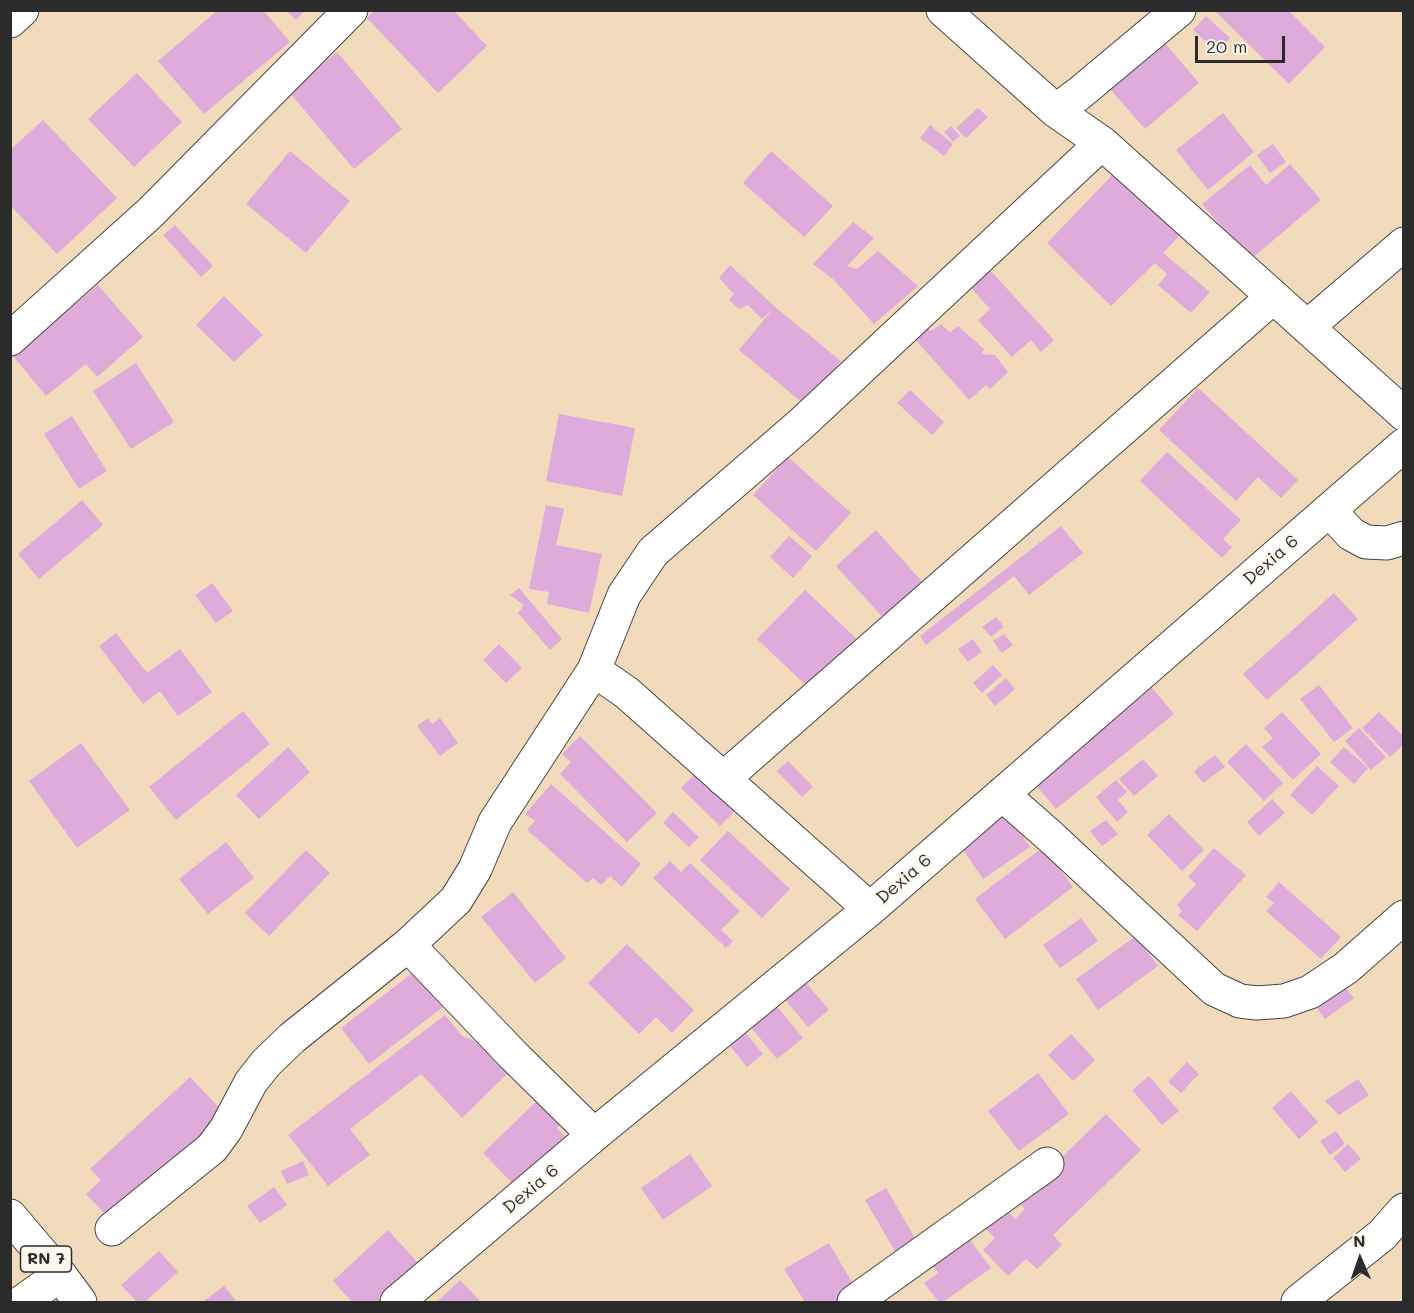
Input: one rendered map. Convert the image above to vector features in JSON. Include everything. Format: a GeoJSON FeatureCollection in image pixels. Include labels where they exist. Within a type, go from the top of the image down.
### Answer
{"type":"FeatureCollection","features":[{"type":"Feature","properties":{"kind":"street"},"geometry":{"type":"LineString","coordinates":[[10,21],[22,10]]}},
{"type":"Feature","properties":{"kind":"street"},"geometry":{"type":"LineString","coordinates":[[10,339],[150,213],[351,10]]}},
{"type":"Feature","properties":{"kind":"street"},"geometry":{"type":"LineString","coordinates":[[943,10],[1056,111],[1102,143],[1404,414]]}},
{"type":"Feature","properties":{"kind":"street"},"geometry":{"type":"LineString","coordinates":[[1056,111],[1179,10]]}},
{"type":"Feature","properties":{"kind":"street"},"geometry":{"type":"LineString","coordinates":[[112,1229],[212,1148],[225,1130],[251,1082],[266,1063],[292,1038],[408,945],[456,900],[475,869],[495,822],[594,670],[624,595],[653,552],[800,425],[1102,143]]}},
{"type":"Feature","properties":{"kind":"street"},"geometry":{"type":"LineString","coordinates":[[1307,327],[1404,244]]}},
{"type":"Feature","properties":{"kind":"street"},"geometry":{"type":"LineString","coordinates":[[723,779],[1273,297]]}},
{"type":"Feature","properties":{"kind":"street","name":"Dexia 6"},"geometry":{"type":"LineString","coordinates":[[397,1302],[594,1135],[870,909],[1404,444]]}},
{"type":"Feature","properties":{"kind":"street"},"geometry":{"type":"LineString","coordinates":[[1329,510],[1351,534],[1366,542],[1387,543],[1404,538]]}},
{"type":"Feature","properties":{"kind":"street"},"geometry":{"type":"LineString","coordinates":[[594,670],[627,693],[870,909]]}},
{"type":"Feature","properties":{"kind":"street"},"geometry":{"type":"LineString","coordinates":[[1002,794],[1214,989],[1240,1001],[1257,1003],[1284,1001],[1310,992],[1346,968],[1404,917]]}},
{"type":"Feature","properties":{"kind":"street"},"geometry":{"type":"LineString","coordinates":[[408,945],[594,1135]]}},
{"type":"Feature","properties":{"kind":"street"},"geometry":{"type":"LineString","coordinates":[[854,1302],[1047,1164]]}},
{"type":"Feature","properties":{"kind":"street"},"geometry":{"type":"LineString","coordinates":[[1298,1302],[1382,1235],[1404,1210]]}},
{"type":"Feature","properties":{"kind":"street","name":"RN 7"},"geometry":{"type":"LineString","coordinates":[[10,1216],[80,1302]]}},
{"type":"Feature","properties":{"kind":"street"},"geometry":{"type":"LineString","coordinates":[[22,1302],[60,1275]]}},
{"type":"Feature","properties":{"kind":"building"},"geometry":{"type":"Polygon","coordinates":[[[218,10],[263,10],[290,42],[204,114],[158,61],[218,10]]]}},
{"type":"Feature","properties":{"kind":"building"},"geometry":{"type":"Polygon","coordinates":[[[286,10],[305,10],[296,20],[286,10]]]}},
{"type":"Feature","properties":{"kind":"building"},"geometry":{"type":"Polygon","coordinates":[[[375,10],[453,10],[487,46],[438,93],[367,18],[375,10]]]}},
{"type":"Feature","properties":{"kind":"building"},"geometry":{"type":"Polygon","coordinates":[[[1214,10],[1288,10],[1325,47],[1289,84],[1214,10]]]}},
{"type":"Feature","properties":{"kind":"building"},"geometry":{"type":"Polygon","coordinates":[[[1206,16],[1230,38],[1218,52],[1193,30],[1206,16]]]}},
{"type":"Feature","properties":{"kind":"building"},"geometry":{"type":"Polygon","coordinates":[[[1157,34],[1199,83],[1145,129],[1103,81],[1157,34]]]}},
{"type":"Feature","properties":{"kind":"building"},"geometry":{"type":"Polygon","coordinates":[[[337,52],[402,129],[354,169],[289,92],[337,52]]]}},
{"type":"Feature","properties":{"kind":"building"},"geometry":{"type":"Polygon","coordinates":[[[137,73],[182,122],[134,167],[88,119],[137,73]]]}},
{"type":"Feature","properties":{"kind":"building"},"geometry":{"type":"Polygon","coordinates":[[[978,108],[988,117],[966,138],[956,128],[978,108]]]}},
{"type":"Feature","properties":{"kind":"building"},"geometry":{"type":"Polygon","coordinates":[[[1223,113],[1254,152],[1208,190],[1176,150],[1223,113]]]}},
{"type":"Feature","properties":{"kind":"building"},"geometry":{"type":"Polygon","coordinates":[[[43,120],[117,198],[57,254],[10,205],[10,150],[43,120]]]}},
{"type":"Feature","properties":{"kind":"building"},"geometry":{"type":"Polygon","coordinates":[[[930,125],[953,144],[944,156],[920,138],[930,125]]]}},
{"type":"Feature","properties":{"kind":"building"},"geometry":{"type":"Polygon","coordinates":[[[951,126],[960,136],[953,142],[944,132],[951,126]]]}},
{"type":"Feature","properties":{"kind":"building"},"geometry":{"type":"Polygon","coordinates":[[[1273,144],[1286,162],[1270,173],[1257,155],[1273,144]]]}},
{"type":"Feature","properties":{"kind":"building"},"geometry":{"type":"Polygon","coordinates":[[[290,151],[350,201],[306,253],[246,204],[290,151]]]}},
{"type":"Feature","properties":{"kind":"building"},"geometry":{"type":"Polygon","coordinates":[[[771,151],[833,206],[804,237],[743,183],[771,151]]]}},
{"type":"Feature","properties":{"kind":"building"},"geometry":{"type":"Polygon","coordinates":[[[1290,164],[1321,200],[1250,260],[1202,204],[1250,165],[1266,185],[1290,164]]]}},
{"type":"Feature","properties":{"kind":"building"},"geometry":{"type":"Polygon","coordinates":[[[1122,165],[1187,228],[1163,253],[1210,292],[1191,313],[1158,285],[1167,274],[1155,263],[1111,306],[1047,243],[1122,165]]]}},
{"type":"Feature","properties":{"kind":"building"},"geometry":{"type":"Polygon","coordinates":[[[853,222],[874,238],[847,266],[857,269],[878,251],[918,286],[874,324],[834,280],[813,264],[853,222]]]}},
{"type":"Feature","properties":{"kind":"building"},"geometry":{"type":"Polygon","coordinates":[[[175,225],[213,266],[201,277],[163,235],[175,225]]]}},
{"type":"Feature","properties":{"kind":"building"},"geometry":{"type":"Polygon","coordinates":[[[730,265],[775,307],[841,361],[805,405],[739,350],[772,310],[762,319],[748,305],[739,309],[729,300],[734,294],[719,278],[730,265]]]}},
{"type":"Feature","properties":{"kind":"building"},"geometry":{"type":"Polygon","coordinates":[[[990,270],[1054,340],[1041,352],[1031,340],[1012,357],[978,320],[990,309],[971,288],[990,270]]]}},
{"type":"Feature","properties":{"kind":"building"},"geometry":{"type":"Polygon","coordinates":[[[98,285],[143,337],[97,377],[86,364],[46,396],[13,356],[98,285]]]}},
{"type":"Feature","properties":{"kind":"building"},"geometry":{"type":"Polygon","coordinates":[[[224,296],[263,335],[234,362],[196,325],[224,296]]]}},
{"type":"Feature","properties":{"kind":"building"},"geometry":{"type":"Polygon","coordinates":[[[941,324],[950,332],[958,326],[984,349],[982,354],[995,355],[1008,372],[990,389],[986,385],[969,400],[914,338],[925,326],[931,331],[941,324]]]}},
{"type":"Feature","properties":{"kind":"building"},"geometry":{"type":"Polygon","coordinates":[[[136,363],[174,422],[131,449],[93,391],[136,363]]]}},
{"type":"Feature","properties":{"kind":"building"},"geometry":{"type":"Polygon","coordinates":[[[1198,388],[1298,480],[1281,498],[1258,477],[1236,501],[1159,430],[1198,388]]]}},
{"type":"Feature","properties":{"kind":"building"},"geometry":{"type":"Polygon","coordinates":[[[910,390],[944,422],[932,435],[897,403],[910,390]]]}},
{"type":"Feature","properties":{"kind":"building"},"geometry":{"type":"Polygon","coordinates":[[[559,414],[635,428],[622,496],[546,481],[559,414]]]}},
{"type":"Feature","properties":{"kind":"building"},"geometry":{"type":"Polygon","coordinates":[[[72,416],[107,471],[79,489],[44,434],[72,416]]]}},
{"type":"Feature","properties":{"kind":"building"},"geometry":{"type":"Polygon","coordinates":[[[1167,452],[1241,520],[1223,539],[1232,547],[1222,558],[1140,481],[1167,452]]]}},
{"type":"Feature","properties":{"kind":"building"},"geometry":{"type":"Polygon","coordinates":[[[788,457],[851,513],[816,551],[753,495],[788,457]]]}},
{"type":"Feature","properties":{"kind":"building"},"geometry":{"type":"Polygon","coordinates":[[[82,500],[103,525],[39,579],[18,554],[82,500]]]}},
{"type":"Feature","properties":{"kind":"building"},"geometry":{"type":"Polygon","coordinates":[[[546,505],[564,509],[556,545],[602,554],[589,613],[547,604],[549,592],[529,589],[546,505]]]}},
{"type":"Feature","properties":{"kind":"building"},"geometry":{"type":"Polygon","coordinates":[[[1061,526],[1083,553],[1029,595],[1014,576],[926,645],[920,636],[1061,526]]]}},
{"type":"Feature","properties":{"kind":"building"},"geometry":{"type":"Polygon","coordinates":[[[876,530],[926,586],[886,621],[836,566],[876,530]]]}},
{"type":"Feature","properties":{"kind":"building"},"geometry":{"type":"Polygon","coordinates":[[[789,536],[812,556],[793,578],[770,557],[789,536]]]}},
{"type":"Feature","properties":{"kind":"building"},"geometry":{"type":"Polygon","coordinates":[[[212,583],[233,611],[216,623],[195,595],[212,583]]]}},
{"type":"Feature","properties":{"kind":"building"},"geometry":{"type":"Polygon","coordinates":[[[519,588],[562,639],[550,650],[518,613],[524,605],[510,595],[519,588]]]}},
{"type":"Feature","properties":{"kind":"building"},"geometry":{"type":"Polygon","coordinates":[[[805,590],[860,642],[812,691],[757,639],[805,590]]]}},
{"type":"Feature","properties":{"kind":"building"},"geometry":{"type":"Polygon","coordinates":[[[1334,593],[1358,619],[1267,700],[1243,674],[1334,593]]]}},
{"type":"Feature","properties":{"kind":"building"},"geometry":{"type":"Polygon","coordinates":[[[996,617],[1004,627],[991,637],[982,627],[996,617]]]}},
{"type":"Feature","properties":{"kind":"building"},"geometry":{"type":"Polygon","coordinates":[[[116,633],[147,673],[180,649],[212,692],[178,716],[160,691],[143,704],[99,646],[116,633]]]}},
{"type":"Feature","properties":{"kind":"building"},"geometry":{"type":"Polygon","coordinates":[[[1004,634],[1013,645],[1002,653],[993,641],[1004,634]]]}},
{"type":"Feature","properties":{"kind":"building"},"geometry":{"type":"Polygon","coordinates":[[[973,639],[982,652],[968,662],[958,649],[973,639]]]}},
{"type":"Feature","properties":{"kind":"building"},"geometry":{"type":"Polygon","coordinates":[[[499,644],[522,668],[506,683],[483,660],[499,644]]]}},
{"type":"Feature","properties":{"kind":"building"},"geometry":{"type":"Polygon","coordinates":[[[993,665],[1002,675],[982,693],[973,683],[993,665]]]}},
{"type":"Feature","properties":{"kind":"building"},"geometry":{"type":"Polygon","coordinates":[[[1006,678],[1015,689],[995,706],[986,695],[1006,678]]]}},
{"type":"Feature","properties":{"kind":"building"},"geometry":{"type":"Polygon","coordinates":[[[1147,682],[1174,714],[1056,809],[1029,777],[1147,682]]]}},
{"type":"Feature","properties":{"kind":"building"},"geometry":{"type":"Polygon","coordinates":[[[1319,685],[1353,728],[1334,742],[1300,699],[1319,685]]]}},
{"type":"Feature","properties":{"kind":"building"},"geometry":{"type":"Polygon","coordinates":[[[243,711],[270,744],[176,820],[149,787],[243,711]]]}},
{"type":"Feature","properties":{"kind":"building"},"geometry":{"type":"Polygon","coordinates":[[[1282,712],[1321,754],[1293,780],[1262,747],[1273,738],[1264,728],[1282,712]]]}},
{"type":"Feature","properties":{"kind":"building"},"geometry":{"type":"Polygon","coordinates":[[[1379,712],[1404,737],[1404,744],[1390,757],[1362,728],[1379,712]]]}},
{"type":"Feature","properties":{"kind":"building"},"geometry":{"type":"Polygon","coordinates":[[[428,718],[432,724],[440,718],[458,743],[440,756],[417,726],[428,718]]]}},
{"type":"Feature","properties":{"kind":"building"},"geometry":{"type":"Polygon","coordinates":[[[1359,728],[1386,757],[1371,770],[1345,741],[1359,728]]]}},
{"type":"Feature","properties":{"kind":"building"},"geometry":{"type":"Polygon","coordinates":[[[580,736],[657,813],[627,842],[560,774],[571,762],[562,754],[580,736]]]}},
{"type":"Feature","properties":{"kind":"building"},"geometry":{"type":"Polygon","coordinates":[[[81,743],[130,810],[77,848],[29,781],[81,743]]]}},
{"type":"Feature","properties":{"kind":"building"},"geometry":{"type":"Polygon","coordinates":[[[1246,744],[1283,783],[1264,801],[1227,762],[1246,744]]]}},
{"type":"Feature","properties":{"kind":"building"},"geometry":{"type":"Polygon","coordinates":[[[288,747],[310,772],[259,819],[236,795],[288,747]]]}},
{"type":"Feature","properties":{"kind":"building"},"geometry":{"type":"Polygon","coordinates":[[[1344,747],[1368,768],[1354,784],[1330,762],[1344,747]]]}},
{"type":"Feature","properties":{"kind":"building"},"geometry":{"type":"Polygon","coordinates":[[[1215,755],[1225,767],[1203,783],[1194,771],[1215,755]]]}},
{"type":"Feature","properties":{"kind":"building"},"geometry":{"type":"Polygon","coordinates":[[[1143,759],[1158,776],[1134,796],[1119,779],[1143,759]]]}},
{"type":"Feature","properties":{"kind":"building"},"geometry":{"type":"Polygon","coordinates":[[[788,761],[813,787],[802,797],[777,771],[788,761]]]}},
{"type":"Feature","properties":{"kind":"building"},"geometry":{"type":"Polygon","coordinates":[[[1317,766],[1339,786],[1312,815],[1290,795],[1317,766]]]}},
{"type":"Feature","properties":{"kind":"building"},"geometry":{"type":"Polygon","coordinates":[[[701,768],[740,806],[720,826],[681,788],[701,768]]]}},
{"type":"Feature","properties":{"kind":"building"},"geometry":{"type":"Polygon","coordinates":[[[1116,780],[1127,792],[1118,800],[1128,812],[1117,822],[1096,797],[1116,780]]]}},
{"type":"Feature","properties":{"kind":"building"},"geometry":{"type":"Polygon","coordinates":[[[551,784],[641,864],[622,887],[610,876],[601,885],[593,878],[587,883],[527,830],[535,821],[525,814],[551,784]]]}},
{"type":"Feature","properties":{"kind":"building"},"geometry":{"type":"Polygon","coordinates":[[[1272,799],[1285,813],[1259,836],[1247,822],[1272,799]]]}},
{"type":"Feature","properties":{"kind":"building"},"geometry":{"type":"Polygon","coordinates":[[[1002,806],[1030,847],[983,879],[955,838],[1002,806]]]}},
{"type":"Feature","properties":{"kind":"building"},"geometry":{"type":"Polygon","coordinates":[[[673,812],[699,837],[689,847],[663,823],[673,812]]]}},
{"type":"Feature","properties":{"kind":"building"},"geometry":{"type":"Polygon","coordinates":[[[1169,814],[1204,850],[1182,871],[1147,835],[1169,814]]]}},
{"type":"Feature","properties":{"kind":"building"},"geometry":{"type":"Polygon","coordinates":[[[1106,820],[1118,834],[1102,846],[1090,831],[1106,820]]]}},
{"type":"Feature","properties":{"kind":"building"},"geometry":{"type":"Polygon","coordinates":[[[728,831],[790,889],[762,918],[700,860],[728,831]]]}},
{"type":"Feature","properties":{"kind":"building"},"geometry":{"type":"Polygon","coordinates":[[[226,842],[254,878],[208,914],[179,879],[226,842]]]}},
{"type":"Feature","properties":{"kind":"building"},"geometry":{"type":"Polygon","coordinates":[[[1043,847],[1073,887],[1005,939],[975,899],[1043,847]]]}},
{"type":"Feature","properties":{"kind":"building"},"geometry":{"type":"Polygon","coordinates":[[[1214,848],[1246,875],[1197,931],[1178,915],[1182,911],[1177,905],[1196,884],[1188,877],[1214,848]]]}},
{"type":"Feature","properties":{"kind":"building"},"geometry":{"type":"Polygon","coordinates":[[[306,850],[330,873],[269,936],[245,913],[306,850]]]}},
{"type":"Feature","properties":{"kind":"building"},"geometry":{"type":"Polygon","coordinates":[[[670,861],[681,872],[690,863],[740,911],[721,930],[733,941],[726,948],[653,878],[670,861]]]}},
{"type":"Feature","properties":{"kind":"building"},"geometry":{"type":"Polygon","coordinates":[[[1279,882],[1341,937],[1321,959],[1266,911],[1274,903],[1266,897],[1279,882]]]}},
{"type":"Feature","properties":{"kind":"building"},"geometry":{"type":"Polygon","coordinates":[[[513,892],[566,958],[535,983],[481,917],[513,892]]]}},
{"type":"Feature","properties":{"kind":"building"},"geometry":{"type":"Polygon","coordinates":[[[1081,918],[1098,941],[1060,968],[1043,945],[1081,918]]]}},
{"type":"Feature","properties":{"kind":"building"},"geometry":{"type":"Polygon","coordinates":[[[1136,936],[1158,966],[1098,1010],[1076,979],[1136,936]]]}},
{"type":"Feature","properties":{"kind":"building"},"geometry":{"type":"Polygon","coordinates":[[[627,944],[694,1010],[672,1033],[656,1017],[639,1034],[588,983],[627,944]]]}},
{"type":"Feature","properties":{"kind":"building"},"geometry":{"type":"Polygon","coordinates":[[[424,964],[452,1000],[369,1064],[341,1028],[424,964]]]}},
{"type":"Feature","properties":{"kind":"building"},"geometry":{"type":"Polygon","coordinates":[[[802,978],[829,1010],[808,1027],[781,995],[802,978]]]}},
{"type":"Feature","properties":{"kind":"building"},"geometry":{"type":"Polygon","coordinates":[[[1344,986],[1354,998],[1325,1019],[1316,1007],[1344,986]]]}},
{"type":"Feature","properties":{"kind":"building"},"geometry":{"type":"Polygon","coordinates":[[[775,1004],[803,1038],[777,1059],[749,1025],[775,1004]]]}},
{"type":"Feature","properties":{"kind":"building"},"geometry":{"type":"Polygon","coordinates":[[[445,1015],[462,1036],[476,1041],[507,1074],[462,1118],[421,1074],[350,1129],[370,1155],[328,1186],[288,1135],[445,1015]]]}},
{"type":"Feature","properties":{"kind":"building"},"geometry":{"type":"Polygon","coordinates":[[[742,1028],[763,1054],[747,1067],[726,1041],[742,1028]]]}},
{"type":"Feature","properties":{"kind":"building"},"geometry":{"type":"Polygon","coordinates":[[[1071,1034],[1095,1060],[1073,1081],[1048,1055],[1071,1034]]]}},
{"type":"Feature","properties":{"kind":"building"},"geometry":{"type":"Polygon","coordinates":[[[1187,1062],[1199,1074],[1181,1093],[1168,1082],[1187,1062]]]}},
{"type":"Feature","properties":{"kind":"building"},"geometry":{"type":"Polygon","coordinates":[[[1038,1073],[1069,1114],[1019,1151],[988,1111],[1038,1073]]]}},
{"type":"Feature","properties":{"kind":"building"},"geometry":{"type":"Polygon","coordinates":[[[1149,1076],[1179,1111],[1162,1125],[1132,1090],[1149,1076]]]}},
{"type":"Feature","properties":{"kind":"building"},"geometry":{"type":"Polygon","coordinates":[[[190,1077],[228,1117],[114,1224],[86,1194],[101,1180],[90,1169],[190,1077]]]}},
{"type":"Feature","properties":{"kind":"building"},"geometry":{"type":"Polygon","coordinates":[[[1358,1079],[1369,1095],[1339,1115],[1325,1101],[1358,1079]]]}},
{"type":"Feature","properties":{"kind":"building"},"geometry":{"type":"Polygon","coordinates":[[[1291,1091],[1318,1122],[1299,1139],[1272,1108],[1291,1091]]]}},
{"type":"Feature","properties":{"kind":"building"},"geometry":{"type":"Polygon","coordinates":[[[541,1097],[565,1121],[557,1128],[565,1136],[514,1185],[483,1153],[541,1097]]]}},
{"type":"Feature","properties":{"kind":"building"},"geometry":{"type":"Polygon","coordinates":[[[1106,1114],[1141,1150],[1053,1235],[1062,1245],[1037,1269],[1026,1259],[1008,1276],[983,1250],[995,1238],[983,1226],[1003,1206],[1015,1219],[1025,1209],[1017,1201],[1106,1114]]]}},
{"type":"Feature","properties":{"kind":"building"},"geometry":{"type":"Polygon","coordinates":[[[1336,1131],[1345,1144],[1330,1155],[1320,1141],[1336,1131]]]}},
{"type":"Feature","properties":{"kind":"building"},"geometry":{"type":"Polygon","coordinates":[[[1348,1144],[1361,1159],[1345,1172],[1333,1158],[1348,1144]]]}},
{"type":"Feature","properties":{"kind":"building"},"geometry":{"type":"Polygon","coordinates":[[[690,1154],[712,1186],[663,1220],[641,1188],[690,1154]]]}},
{"type":"Feature","properties":{"kind":"building"},"geometry":{"type":"Polygon","coordinates":[[[303,1161],[309,1175],[287,1184],[281,1171],[303,1161]]]}},
{"type":"Feature","properties":{"kind":"building"},"geometry":{"type":"Polygon","coordinates":[[[274,1187],[287,1205],[260,1223],[247,1206],[274,1187]]]}},
{"type":"Feature","properties":{"kind":"building"},"geometry":{"type":"Polygon","coordinates":[[[886,1188],[920,1247],[899,1258],[865,1200],[886,1188]]]}},
{"type":"Feature","properties":{"kind":"building"},"geometry":{"type":"Polygon","coordinates":[[[388,1230],[420,1265],[379,1302],[352,1302],[333,1281],[388,1230]]]}},
{"type":"Feature","properties":{"kind":"building"},"geometry":{"type":"Polygon","coordinates":[[[967,1236],[991,1268],[943,1302],[939,1302],[924,1283],[938,1273],[931,1263],[967,1236]]]}},
{"type":"Feature","properties":{"kind":"building"},"geometry":{"type":"Polygon","coordinates":[[[829,1243],[857,1291],[838,1302],[805,1302],[784,1269],[829,1243]]]}},
{"type":"Feature","properties":{"kind":"building"},"geometry":{"type":"Polygon","coordinates":[[[159,1251],[178,1272],[145,1302],[137,1302],[121,1285],[159,1251]]]}},
{"type":"Feature","properties":{"kind":"building"},"geometry":{"type":"Polygon","coordinates":[[[460,1280],[481,1302],[437,1302],[460,1280]]]}},
{"type":"Feature","properties":{"kind":"building"},"geometry":{"type":"Polygon","coordinates":[[[224,1286],[237,1302],[202,1302],[224,1286]]]}}]}
